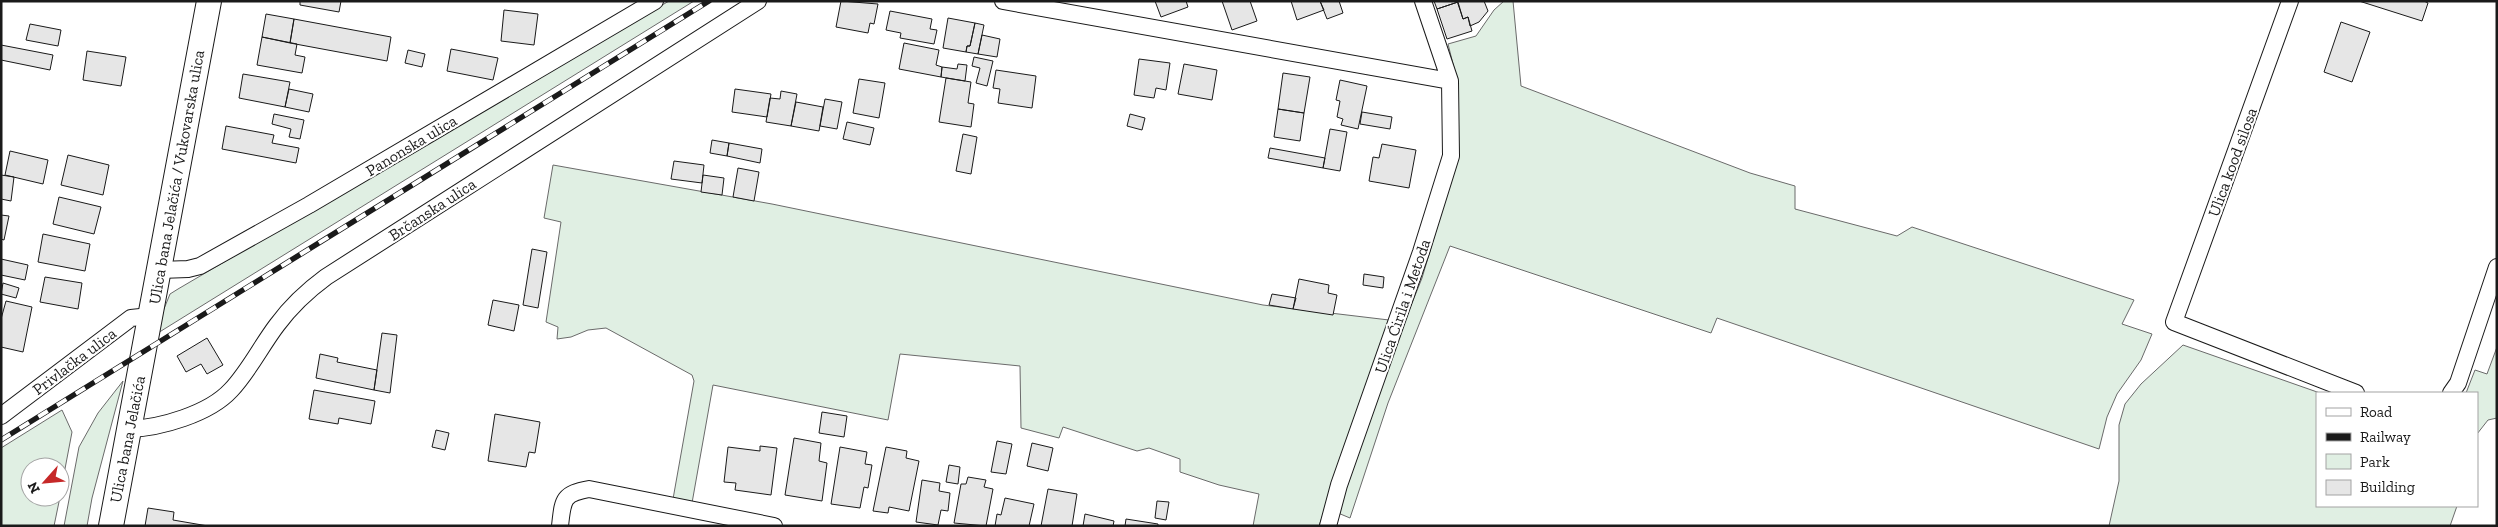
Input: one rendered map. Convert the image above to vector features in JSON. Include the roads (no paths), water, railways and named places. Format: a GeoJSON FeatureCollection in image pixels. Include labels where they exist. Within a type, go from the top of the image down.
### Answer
{"type":"FeatureCollection","features":[{"type":"Feature","properties":{"kind":"main road","name":"Ulica bana Jelačića / Vukovarska ulica"},"geometry":{"type":"LineString","coordinates":[[143,353],[209,1]]}},
{"type":"Feature","properties":{"kind":"main road","name":"Ulica bana Jelačića"},"geometry":{"type":"LineString","coordinates":[[111,526],[143,353]]}},
{"type":"Feature","properties":{"kind":"street","name":"Panonska ulica"},"geometry":{"type":"LineString","coordinates":[[160,270],[188,269],[200,266],[309,206],[655,1]]}},
{"type":"Feature","properties":{"kind":"street","name":"Brčanska ulica"},"geometry":{"type":"LineString","coordinates":[[129,429],[163,424],[214,403],[230,391],[276,326],[304,293],[326,277],[758,1]]}},
{"type":"Feature","properties":{"kind":"street"},"geometry":{"type":"LineString","coordinates":[[1003,1],[1450,81]]}},
{"type":"Feature","properties":{"kind":"street","name":"Ulica Ćirila i Metoda"},"geometry":{"type":"LineString","coordinates":[[1328,526],[1339,484],[1448,173],[1452,156],[1450,81],[1423,1]]}},
{"type":"Feature","properties":{"kind":"street","name":"Ulica kood silosa"},"geometry":{"type":"LineString","coordinates":[[2290,1],[2174,322],[2353,392]]}},
{"type":"Feature","properties":{"kind":"street"},"geometry":{"type":"LineString","coordinates":[[2452,392],[2458,383],[2497,267]]}},
{"type":"Feature","properties":{"kind":"street","name":"Privlačka ulica"},"geometry":{"type":"LineString","coordinates":[[1,416],[131,318],[150,316]]}},
{"type":"Feature","properties":{"kind":"street"},"geometry":{"type":"LineString","coordinates":[[560,526],[563,502],[573,492],[589,489],[774,526]]}},
{"type":"Feature","properties":{"kind":"railway"},"geometry":{"type":"LineString","coordinates":[[1,440],[709,1]]}}]}
